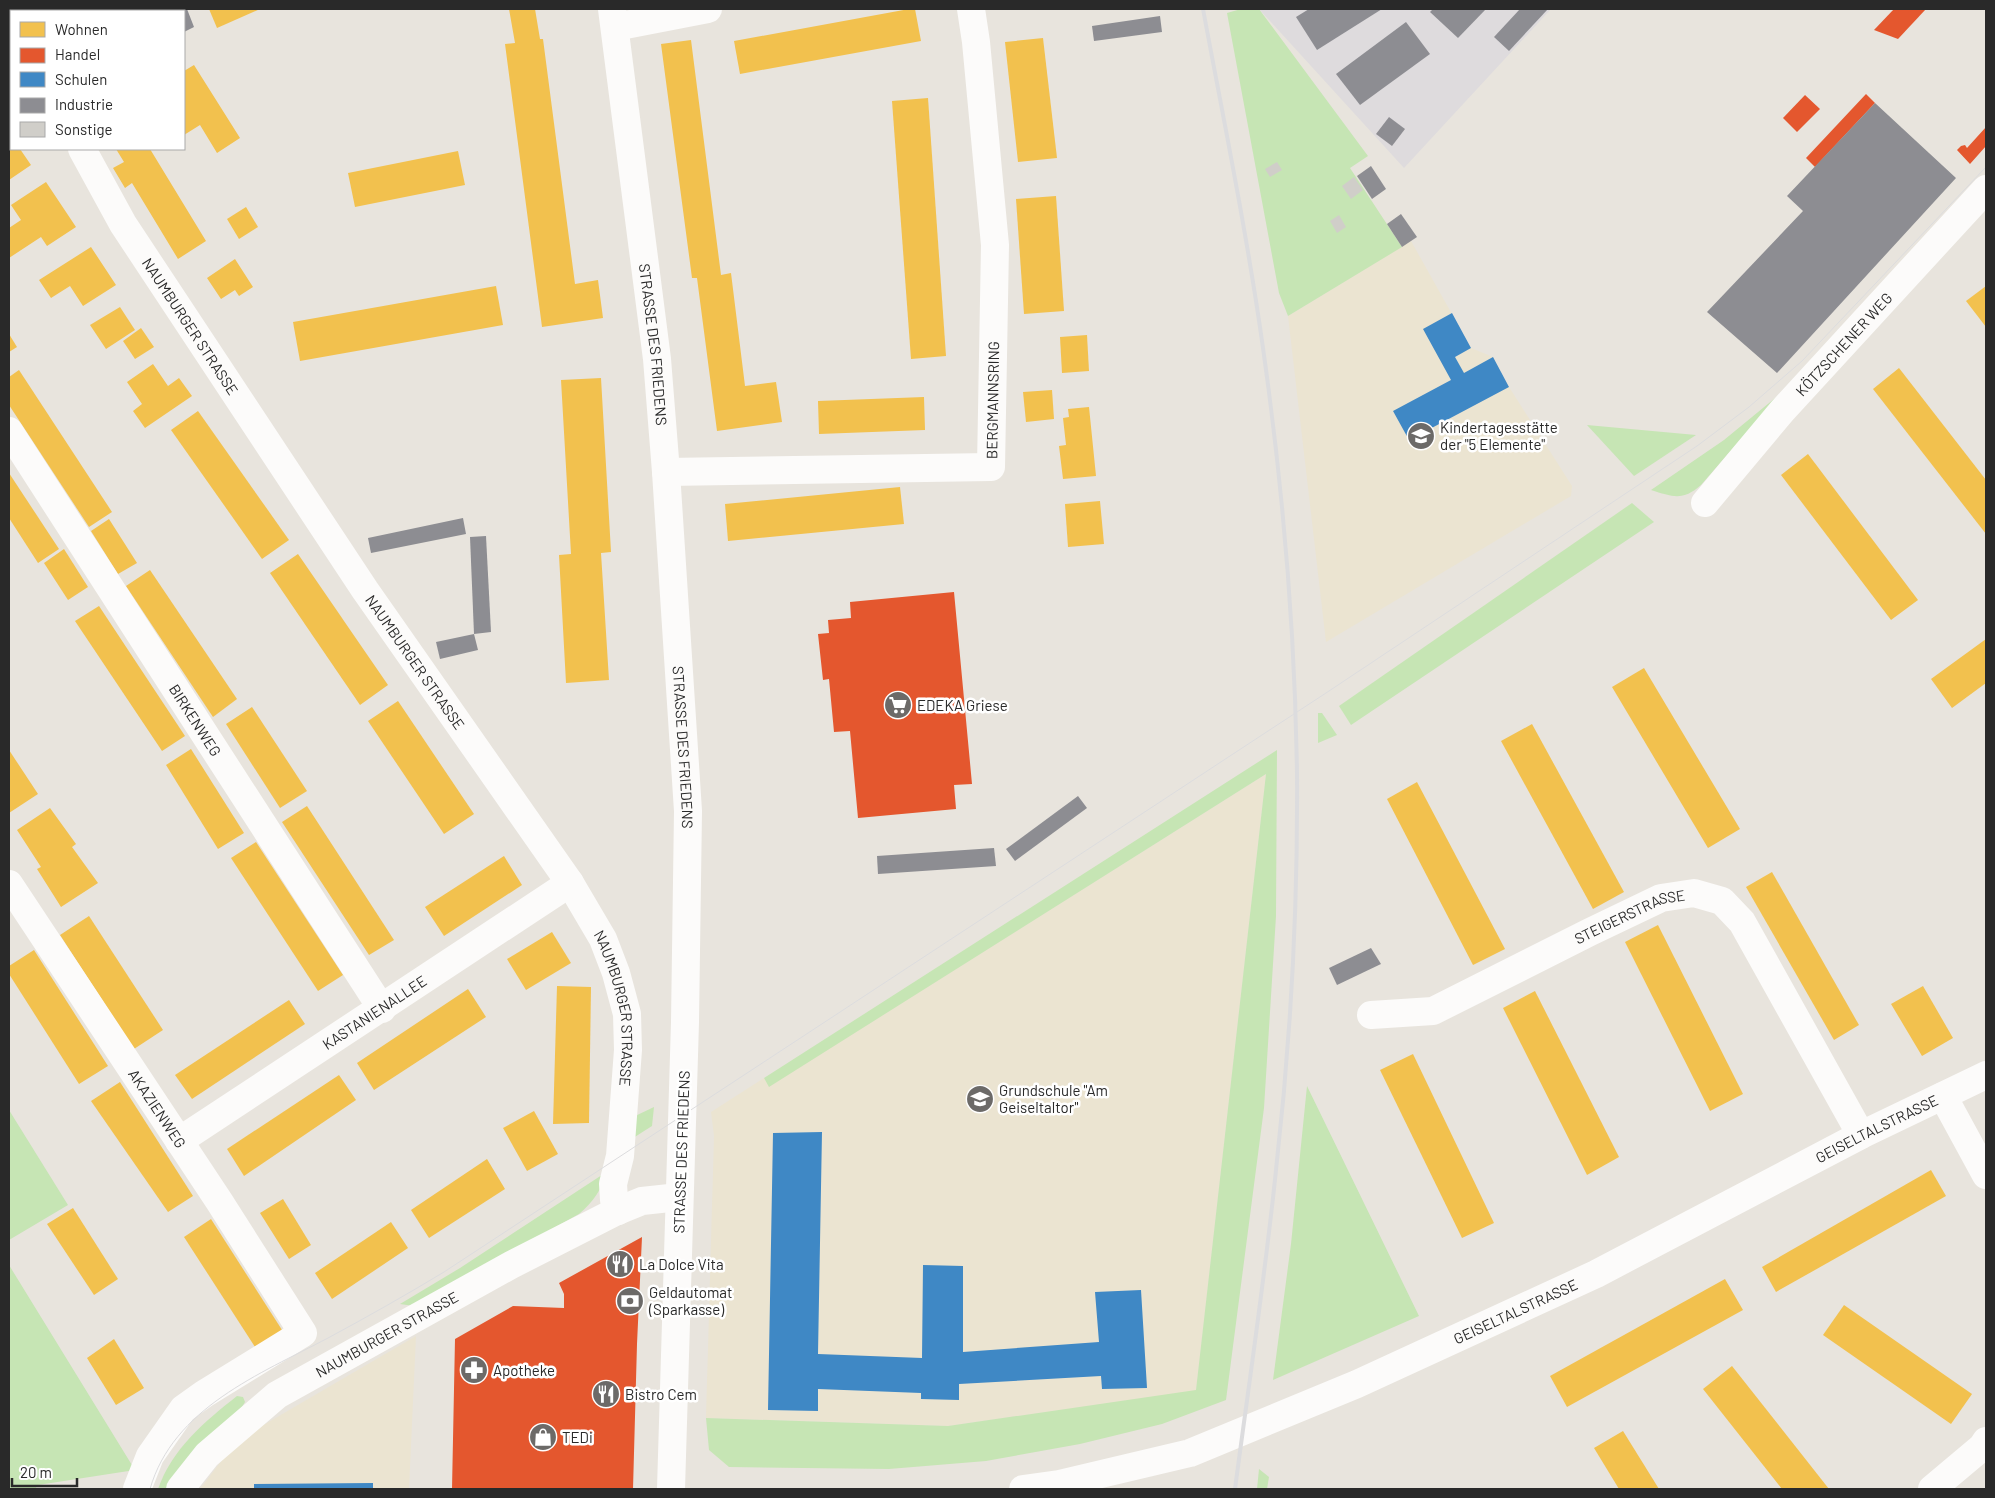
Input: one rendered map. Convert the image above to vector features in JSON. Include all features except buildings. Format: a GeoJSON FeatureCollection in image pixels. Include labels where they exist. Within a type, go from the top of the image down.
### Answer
{"type":"FeatureCollection","features":[{"type":"Feature","properties":{"kind":"street"},"geometry":{"type":"LineString","coordinates":[[613,18],[708,9]]}},
{"type":"Feature","properties":{"kind":"street","name":"BERGMANNSRING"},"geometry":{"type":"LineString","coordinates":[[666,472],[992,467],[995,246],[976,42],[970,9]]}},
{"type":"Feature","properties":{"kind":"street","name":"STRASSE DES FRIEDENS"},"geometry":{"type":"LineString","coordinates":[[613,18],[656,359],[666,472],[688,810],[686,1022],[671,1489]]}},
{"type":"Feature","properties":{"kind":"street","name":"NAUMBURGER STRASSE"},"geometry":{"type":"LineString","coordinates":[[83,150],[123,224],[365,590],[570,884],[603,939],[616,972],[627,1014],[628,1050],[620,1156],[613,1184],[614,1200],[618,1211]]}},
{"type":"Feature","properties":{"kind":"street","name":"KÖTZSCHENER WEG"},"geometry":{"type":"LineString","coordinates":[[1705,502],[1782,411],[1986,189]]}},
{"type":"Feature","properties":{"kind":"street","name":"BIRKENWEG"},"geometry":{"type":"LineString","coordinates":[[9,431],[382,1008]]}},
{"type":"Feature","properties":{"kind":"street","name":"AKAZIENWEG"},"geometry":{"type":"LineString","coordinates":[[9,884],[219,1201],[303,1332],[204,1394],[183,1410],[150,1456],[137,1489]]}},
{"type":"Feature","properties":{"kind":"street","name":"KASTANIENALLEE"},"geometry":{"type":"LineString","coordinates":[[179,1141],[570,884]]}},
{"type":"Feature","properties":{"kind":"street","name":"STEIGERSTRASSE"},"geometry":{"type":"LineString","coordinates":[[1371,1015],[1433,1012],[1661,898],[1694,894],[1722,901],[1742,922],[1861,1135]]}},
{"type":"Feature","properties":{"kind":"street","name":"GEISELTALSTRASSE"},"geometry":{"type":"LineString","coordinates":[[1022,1489],[1059,1484],[1190,1453],[1357,1384],[1596,1274],[1861,1135],[1986,1075]]}},
{"type":"Feature","properties":{"kind":"street"},"geometry":{"type":"LineString","coordinates":[[1943,1096],[1986,1175]]}},
{"type":"Feature","properties":{"kind":"street","name":"NAUMBURGER STRASSE"},"geometry":{"type":"LineString","coordinates":[[180,1489],[207,1455],[277,1395],[511,1265],[618,1211],[642,1201],[679,1196]]}},
{"type":"Feature","properties":{"kind":"street"},"geometry":{"type":"LineString","coordinates":[[1932,1489],[1982,1447],[1986,1441]]}},
{"type":"Feature","properties":{"kind":"shaded area"},"geometry":{"type":"Polygon","coordinates":[[[1259,9],[1551,9],[1404,168],[1259,9]]]}},
{"type":"Feature","properties":{"kind":"shaded area","name":"Kindertagesstätte der \"5 Elemente\""},"geometry":{"type":"Polygon","coordinates":[[[1411,241],[1471,348],[1493,357],[1509,387],[1572,486],[1571,496],[1326,642],[1288,316],[1411,241]]]}},
{"type":"Feature","properties":{"kind":"shaded area","name":"Grundschule \"Am Geiseltaltor\""},"geometry":{"type":"Polygon","coordinates":[[[1266,774],[1196,1391],[948,1426],[706,1418],[714,1136],[711,1112],[764,1078],[769,1086],[1266,774]]]}},
{"type":"Feature","properties":{"kind":"shaded area"},"geometry":{"type":"Polygon","coordinates":[[[416,1336],[409,1489],[200,1489],[229,1451],[255,1430],[416,1336]]]}},
{"type":"Feature","properties":{"kind":"green space"},"geometry":{"type":"Polygon","coordinates":[[[1241,9],[1259,9],[1368,156],[1350,168],[1402,247],[1288,316],[1279,293],[1227,13],[1241,9]]]}},
{"type":"Feature","properties":{"kind":"green space"},"geometry":{"type":"Polygon","coordinates":[[[1780,394],[1695,490],[1689,494],[1672,496],[1651,490],[1724,440],[1780,394]]]}},
{"type":"Feature","properties":{"kind":"green space"},"geometry":{"type":"Polygon","coordinates":[[[1587,425],[1696,435],[1634,476],[1587,425]]]}},
{"type":"Feature","properties":{"kind":"green space"},"geometry":{"type":"Polygon","coordinates":[[[1632,503],[1654,522],[1351,725],[1339,706],[1632,503]]]}},
{"type":"Feature","properties":{"kind":"green space"},"geometry":{"type":"Polygon","coordinates":[[[1318,713],[1322,713],[1337,735],[1318,743],[1318,713]]]}},
{"type":"Feature","properties":{"kind":"green space"},"geometry":{"type":"Polygon","coordinates":[[[1277,750],[1276,916],[1264,1108],[1226,1400],[1162,1424],[1080,1444],[986,1461],[889,1469],[729,1467],[709,1450],[706,1418],[948,1426],[1196,1390],[1266,774],[769,1087],[764,1078],[1277,750]]]}},
{"type":"Feature","properties":{"kind":"green space"},"geometry":{"type":"Polygon","coordinates":[[[1307,1086],[1419,1316],[1273,1380],[1291,1244],[1307,1086]]]}},
{"type":"Feature","properties":{"kind":"green space"},"geometry":{"type":"Polygon","coordinates":[[[654,1107],[652,1126],[630,1140],[633,1117],[654,1107]]]}},
{"type":"Feature","properties":{"kind":"green space"},"geometry":{"type":"Polygon","coordinates":[[[9,1110],[68,1205],[9,1240],[9,1110]]]}},
{"type":"Feature","properties":{"kind":"green space"},"geometry":{"type":"Polygon","coordinates":[[[608,1171],[596,1195],[579,1214],[414,1306],[400,1304],[460,1268],[608,1171]]]}},
{"type":"Feature","properties":{"kind":"green space"},"geometry":{"type":"Polygon","coordinates":[[[9,1265],[135,1470],[38,1485],[35,1489],[9,1489],[9,1265]]]}},
{"type":"Feature","properties":{"kind":"green space"},"geometry":{"type":"Polygon","coordinates":[[[237,1396],[243,1397],[245,1402],[240,1410],[168,1489],[158,1489],[172,1461],[190,1437],[237,1396]]]}},
{"type":"Feature","properties":{"kind":"green space"},"geometry":{"type":"Polygon","coordinates":[[[1259,1469],[1269,1477],[1267,1489],[1257,1489],[1259,1469]]]}},
{"type":"Feature","properties":{"kind":"tram line"},"geometry":{"type":"LineString","coordinates":[[150,1489],[161,1461],[178,1436],[198,1415],[222,1397],[248,1380],[328,1338],[444,1272],[1329,691],[1697,446],[1749,407],[1802,361],[1986,167]]}},
{"type":"Feature","properties":{"kind":"railway"},"geometry":{"type":"LineString","coordinates":[[1203,9],[1250,263],[1270,401],[1287,560],[1296,720],[1297,823],[1290,1021],[1267,1250],[1235,1489]]}},
{"type":"Feature","properties":{"kind":"place","name":"Kindertagesstätte der \"5 Elemente\""},"geometry":{"type":"Point","coordinates":[1421,436]}},
{"type":"Feature","properties":{"kind":"place","name":"EDEKA Griese"},"geometry":{"type":"Point","coordinates":[898,705]}},
{"type":"Feature","properties":{"kind":"place","name":"Grundschule \"Am Geiseltaltor\""},"geometry":{"type":"Point","coordinates":[980,1099]}},
{"type":"Feature","properties":{"kind":"place","name":"La Dolce Vita"},"geometry":{"type":"Point","coordinates":[620,1264]}},
{"type":"Feature","properties":{"kind":"place","name":"Geldautomat (Sparkasse)"},"geometry":{"type":"Point","coordinates":[630,1301]}},
{"type":"Feature","properties":{"kind":"place","name":"Apotheke"},"geometry":{"type":"Point","coordinates":[474,1370]}},
{"type":"Feature","properties":{"kind":"place","name":"Bistro Cem"},"geometry":{"type":"Point","coordinates":[606,1394]}},
{"type":"Feature","properties":{"kind":"place","name":"TEDi"},"geometry":{"type":"Point","coordinates":[543,1437]}}]}
